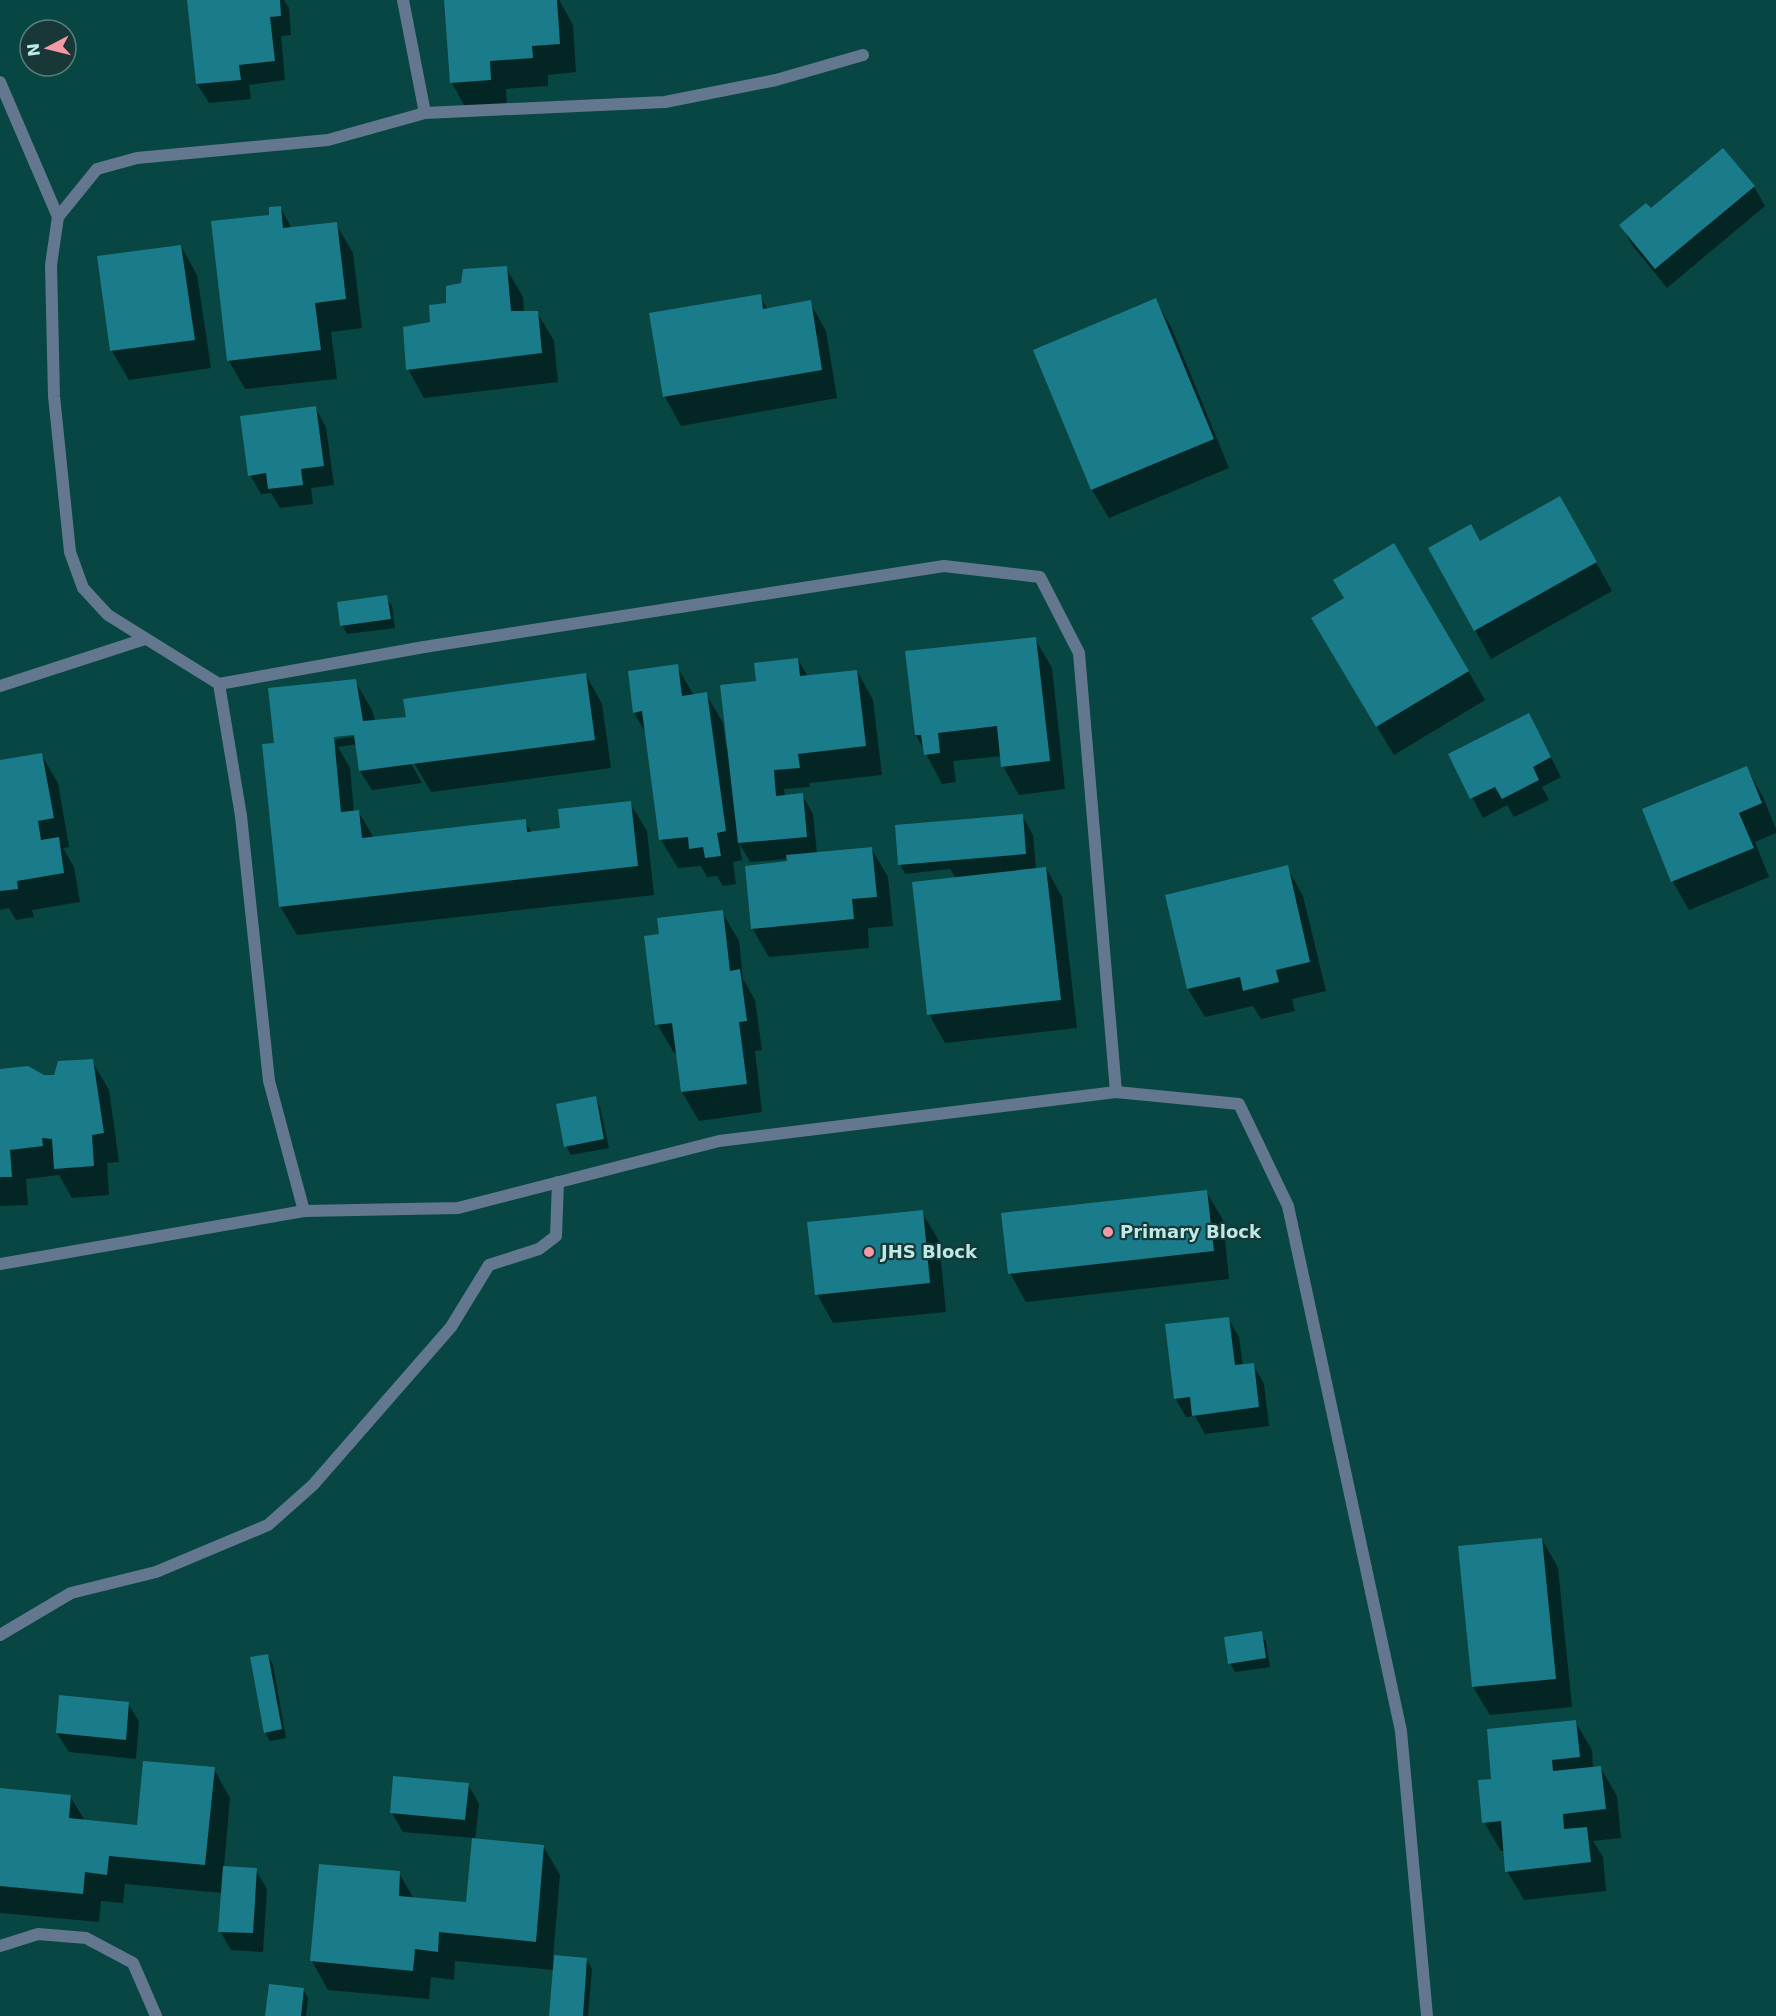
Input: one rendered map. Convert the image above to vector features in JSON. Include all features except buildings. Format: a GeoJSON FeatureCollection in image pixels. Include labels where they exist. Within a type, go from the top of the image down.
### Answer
{"type":"FeatureCollection","features":[{"type":"Feature","properties":{"kind":"street"},"geometry":{"type":"LineString","coordinates":[[403,0],[425,112]]}},
{"type":"Feature","properties":{"kind":"street"},"geometry":{"type":"LineString","coordinates":[[863,55],[776,80],[665,102],[425,112],[328,140],[137,158],[97,169],[58,217],[51,265],[54,396],[70,552],[83,588],[108,615],[219,684],[436,645],[945,566],[1040,577],[1079,653],[1116,1092]]}},
{"type":"Feature","properties":{"kind":"street"},"geometry":{"type":"LineString","coordinates":[[0,82],[58,217]]}},
{"type":"Feature","properties":{"kind":"street"},"geometry":{"type":"LineString","coordinates":[[0,686],[145,639]]}},
{"type":"Feature","properties":{"kind":"street"},"geometry":{"type":"LineString","coordinates":[[219,684],[241,816],[269,1081],[304,1211]]}},
{"type":"Feature","properties":{"kind":"street"},"geometry":{"type":"LineString","coordinates":[[0,1264],[304,1211],[458,1208],[719,1141],[1116,1092],[1239,1104],[1288,1206],[1401,1731],[1427,2016]]}},
{"type":"Feature","properties":{"kind":"street"},"geometry":{"type":"LineString","coordinates":[[0,1635],[71,1593],[156,1572],[268,1525],[313,1485],[451,1327],[489,1266],[539,1249],[556,1236],[558,1182]]}},
{"type":"Feature","properties":{"kind":"street"},"geometry":{"type":"LineString","coordinates":[[0,1946],[38,1934],[86,1938],[133,1963],[156,2016]]}},
{"type":"Feature","properties":{"kind":"place","name":"Primary Block"},"geometry":{"type":"Point","coordinates":[1108,1232]}},
{"type":"Feature","properties":{"kind":"place","name":"JHS Block"},"geometry":{"type":"Point","coordinates":[869,1252]}}]}
